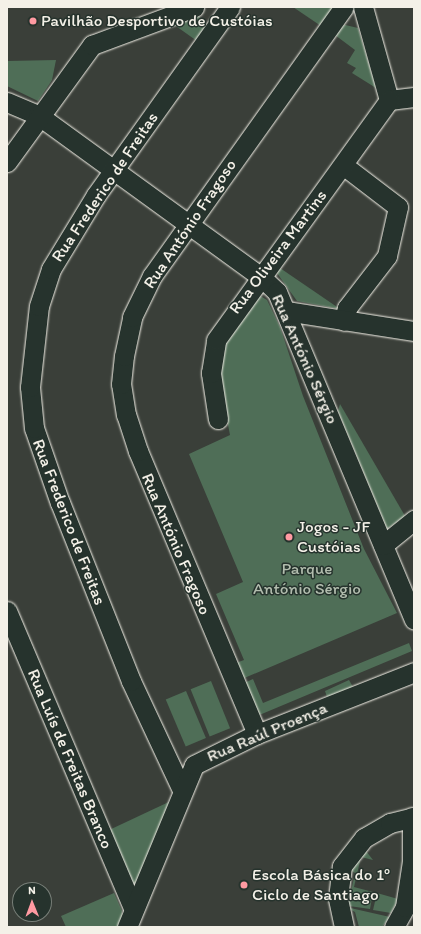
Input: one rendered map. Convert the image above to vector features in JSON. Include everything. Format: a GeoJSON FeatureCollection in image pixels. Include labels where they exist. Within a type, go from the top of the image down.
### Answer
{"type":"FeatureCollection","features":[{"type":"Feature","properties":{"kind":"street"},"geometry":{"type":"LineString","coordinates":[[7,162],[38,115],[92,45],[194,7]]}},
{"type":"Feature","properties":{"kind":"street","name":"Rua Frederico de Freitas"},"geometry":{"type":"LineString","coordinates":[[182,790],[131,681],[34,428],[30,388],[39,306],[51,269],[114,170],[230,7]]}},
{"type":"Feature","properties":{"kind":"street","name":"Rua António Fragoso"},"geometry":{"type":"LineString","coordinates":[[257,734],[147,476],[126,415],[122,384],[132,317],[152,276],[188,223],[344,7]]}},
{"type":"Feature","properties":{"kind":"street"},"geometry":{"type":"LineString","coordinates":[[363,7],[389,100],[414,97]]}},
{"type":"Feature","properties":{"kind":"street","name":"Rua Oliveira Martins"},"geometry":{"type":"LineString","coordinates":[[218,419],[211,373],[216,340],[260,276],[343,165],[389,100]]}},
{"type":"Feature","properties":{"kind":"street","name":"Rua António Sérgio"},"geometry":{"type":"LineString","coordinates":[[7,102],[38,115],[260,276],[277,292],[383,545],[409,592],[414,620]]}},
{"type":"Feature","properties":{"kind":"street"},"geometry":{"type":"LineString","coordinates":[[343,165],[398,207],[387,256],[347,308],[344,322]]}},
{"type":"Feature","properties":{"kind":"street"},"geometry":{"type":"LineString","coordinates":[[286,311],[344,322],[414,331]]}},
{"type":"Feature","properties":{"kind":"street"},"geometry":{"type":"LineString","coordinates":[[383,545],[414,520]]}},
{"type":"Feature","properties":{"kind":"street","name":"Rua Luís de Freitas Branco"},"geometry":{"type":"LineString","coordinates":[[7,611],[133,908]]}},
{"type":"Feature","properties":{"kind":"street","name":"Rua Raúl Proença"},"geometry":{"type":"LineString","coordinates":[[127,927],[133,908],[182,790],[194,765],[257,734],[414,672]]}},
{"type":"Feature","properties":{"kind":"street"},"geometry":{"type":"LineString","coordinates":[[344,927],[338,898],[342,866],[364,838],[390,823],[413,817],[412,861],[405,907],[394,927]]}},
{"type":"Feature","properties":{"kind":"green space"},"geometry":{"type":"Polygon","coordinates":[[[293,7],[335,7],[321,26],[293,7]]]}},
{"type":"Feature","properties":{"kind":"green space"},"geometry":{"type":"Polygon","coordinates":[[[199,16],[206,28],[197,41],[173,24],[199,16]]]}},
{"type":"Feature","properties":{"kind":"green space"},"geometry":{"type":"Polygon","coordinates":[[[341,24],[358,28],[376,88],[352,73],[356,68],[347,63],[355,50],[331,32],[341,24]]]}},
{"type":"Feature","properties":{"kind":"green space"},"geometry":{"type":"Polygon","coordinates":[[[56,60],[52,80],[38,101],[7,86],[7,61],[56,60]]]}},
{"type":"Feature","properties":{"kind":"green space"},"geometry":{"type":"Polygon","coordinates":[[[280,268],[340,309],[297,301],[277,273],[280,268]]]}},
{"type":"Feature","properties":{"kind":"green space","name":"Parque António Sérgio"},"geometry":{"type":"Polygon","coordinates":[[[257,294],[267,300],[280,327],[303,396],[364,549],[397,613],[242,679],[236,663],[244,660],[216,594],[243,582],[189,454],[230,435],[219,379],[223,345],[257,294]]]}},
{"type":"Feature","properties":{"kind":"green space"},"geometry":{"type":"Polygon","coordinates":[[[340,404],[405,516],[387,529],[338,411],[340,404]]]}},
{"type":"Feature","properties":{"kind":"green space"},"geometry":{"type":"Polygon","coordinates":[[[409,643],[412,651],[257,716],[244,683],[253,679],[263,703],[409,643]]]}},
{"type":"Feature","properties":{"kind":"green space"},"geometry":{"type":"Polygon","coordinates":[[[349,680],[353,687],[327,697],[325,691],[349,680]]]}},
{"type":"Feature","properties":{"kind":"green space"},"geometry":{"type":"Polygon","coordinates":[[[211,681],[230,728],[210,737],[191,689],[211,681]]]}},
{"type":"Feature","properties":{"kind":"green space"},"geometry":{"type":"Polygon","coordinates":[[[186,691],[206,738],[186,747],[166,700],[186,691]]]}},
{"type":"Feature","properties":{"kind":"green space"},"geometry":{"type":"Polygon","coordinates":[[[173,800],[144,876],[130,887],[107,831],[173,800]]]}},
{"type":"Feature","properties":{"kind":"green space"},"geometry":{"type":"Polygon","coordinates":[[[366,851],[373,860],[361,857],[354,887],[373,892],[370,909],[349,906],[355,873],[350,870],[366,851]]]}},
{"type":"Feature","properties":{"kind":"green space"},"geometry":{"type":"Polygon","coordinates":[[[114,893],[122,911],[122,927],[66,927],[61,916],[114,893]]]}},
{"type":"Feature","properties":{"kind":"green space"},"geometry":{"type":"Polygon","coordinates":[[[377,893],[398,899],[391,913],[373,910],[377,893]]]}},
{"type":"Feature","properties":{"kind":"green space"},"geometry":{"type":"Polygon","coordinates":[[[346,907],[390,917],[382,927],[359,927],[355,912],[346,907]]]}},
{"type":"Feature","properties":{"kind":"place","name":"Pavilhão Desportivo de Custóias"},"geometry":{"type":"Point","coordinates":[33,21]}},
{"type":"Feature","properties":{"kind":"place","name":"Jogos - JF Custóias"},"geometry":{"type":"Point","coordinates":[289,537]}},
{"type":"Feature","properties":{"kind":"place","name":"Escola Básica do 1º Ciclo de Santiago"},"geometry":{"type":"Point","coordinates":[244,885]}}]}
